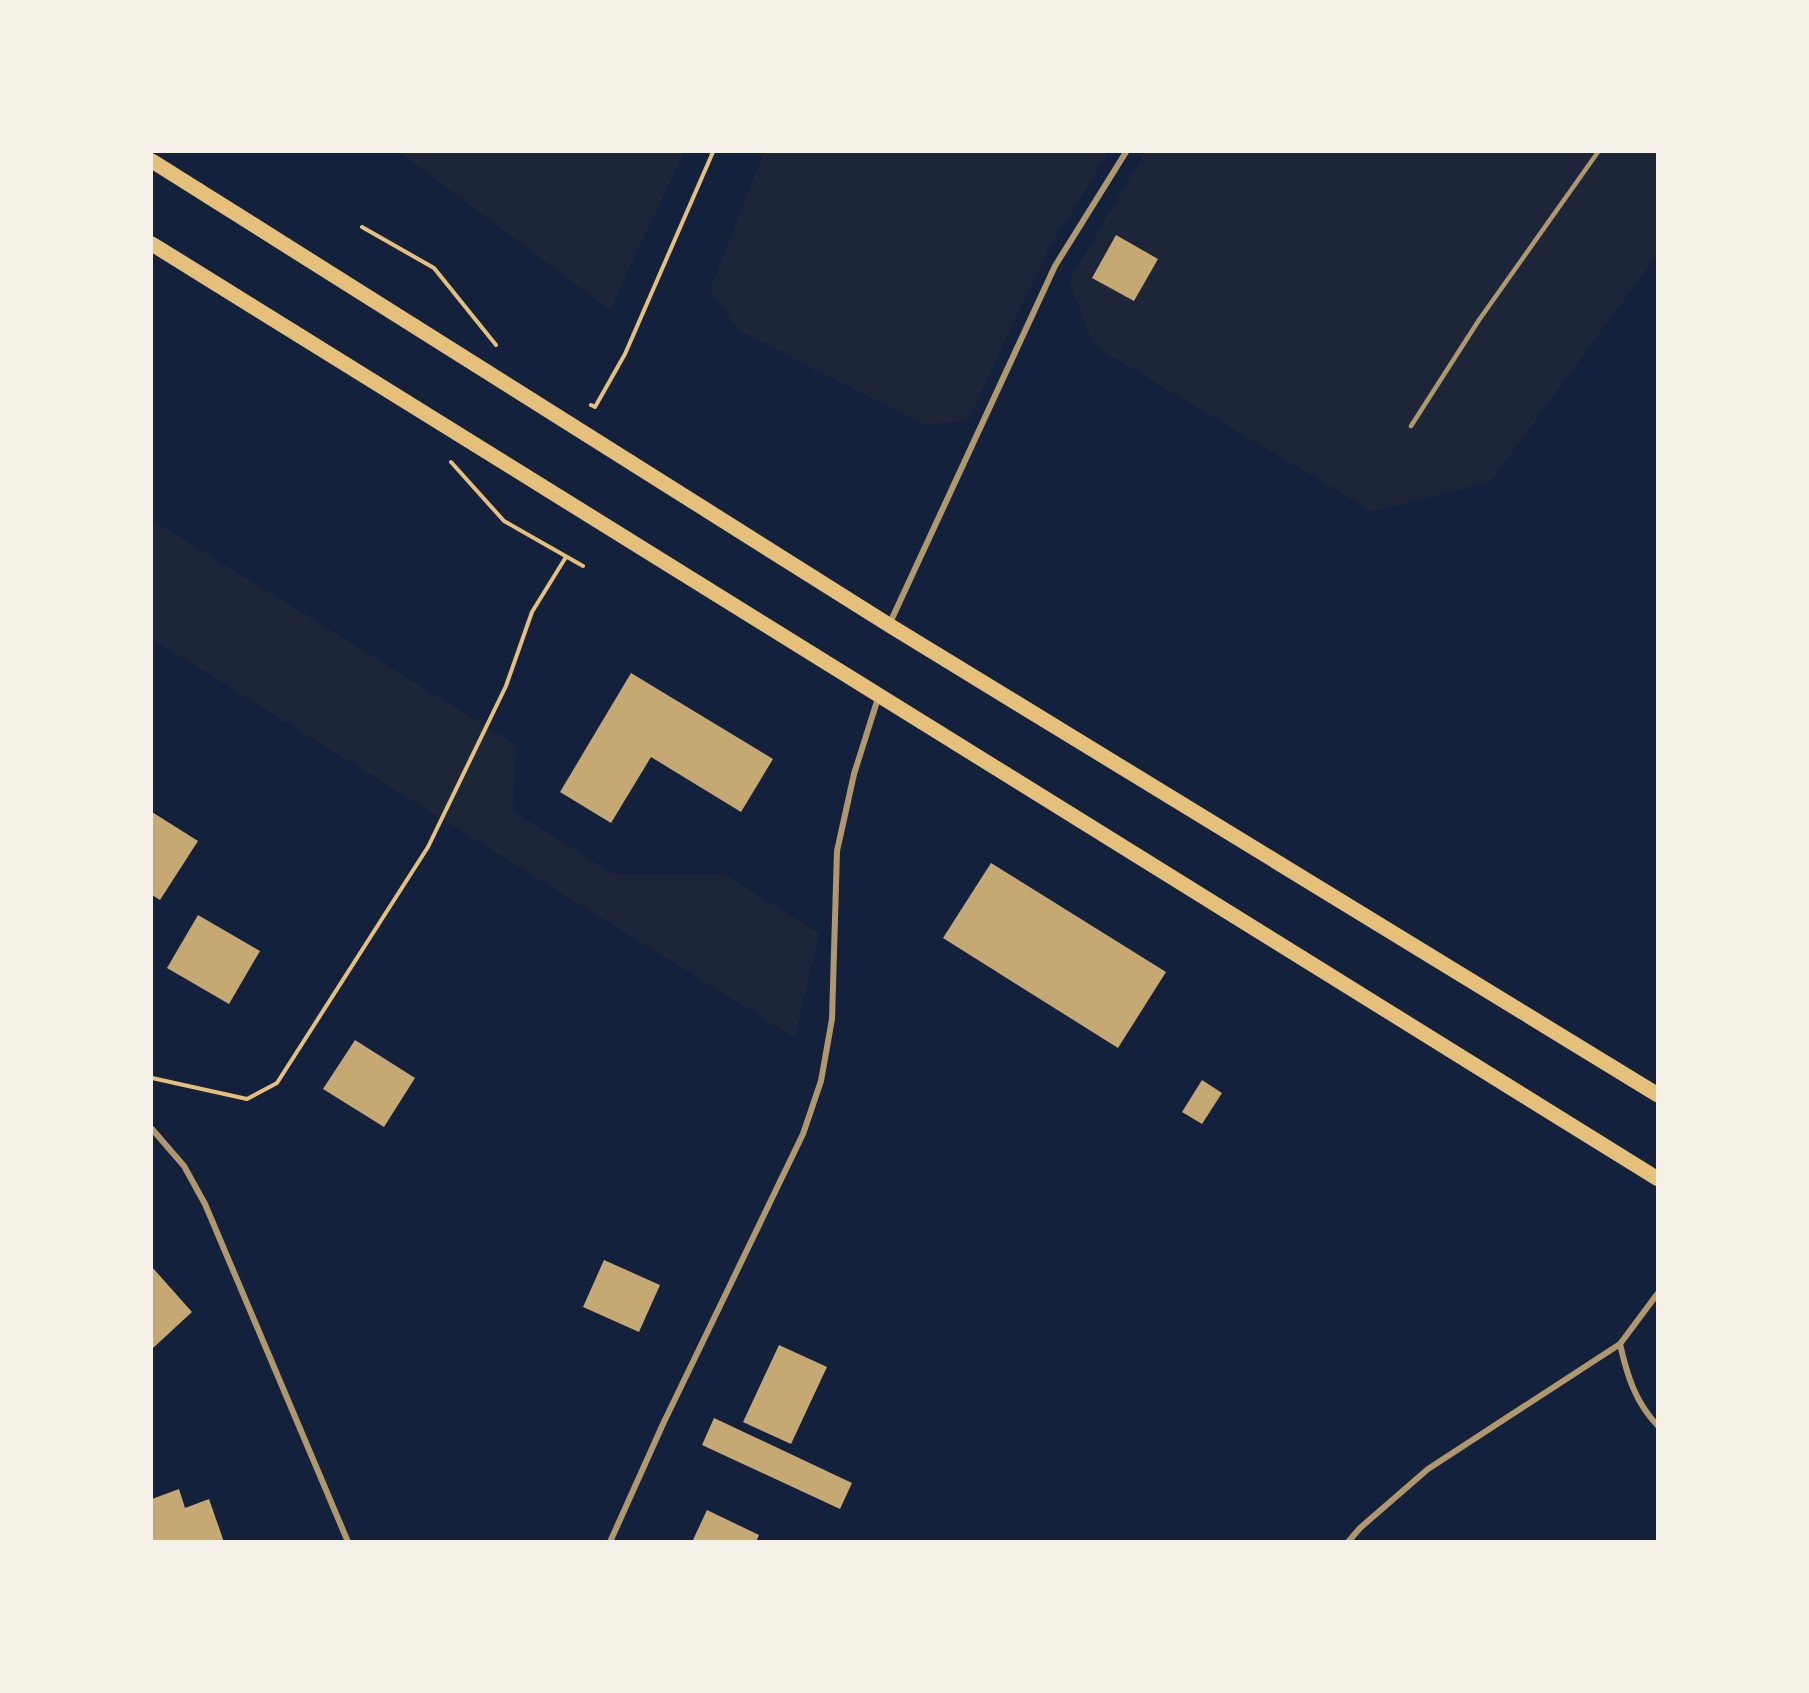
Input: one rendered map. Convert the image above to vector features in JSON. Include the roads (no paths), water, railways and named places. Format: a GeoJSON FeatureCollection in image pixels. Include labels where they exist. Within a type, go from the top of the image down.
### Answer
{"type":"FeatureCollection","features":[{"type":"Feature","properties":{"kind":"main road"},"geometry":{"type":"LineString","coordinates":[[152,160],[889,626],[1658,1095]]}},
{"type":"Feature","properties":{"kind":"main road"},"geometry":{"type":"LineString","coordinates":[[152,244],[1658,1179]]}},
{"type":"Feature","properties":{"kind":"street"},"geometry":{"type":"LineString","coordinates":[[889,626],[1055,266],[1126,152]]}},
{"type":"Feature","properties":{"kind":"street"},"geometry":{"type":"LineString","coordinates":[[610,1542],[663,1424],[803,1134],[821,1081],[832,1019],[837,851],[854,774],[879,695]]}},
{"type":"Feature","properties":{"kind":"street"},"geometry":{"type":"LineString","coordinates":[[152,1129],[184,1166],[205,1204],[348,1542]]}},
{"type":"Feature","properties":{"kind":"street"},"geometry":{"type":"LineString","coordinates":[[1348,1542],[1428,1468],[1620,1344],[1658,1293]]}},
{"type":"Feature","properties":{"kind":"street"},"geometry":{"type":"LineString","coordinates":[[1620,1344],[1627,1374],[1643,1410],[1658,1426]]}},
{"type":"Feature","properties":{"kind":"lane"},"geometry":{"type":"LineString","coordinates":[[1411,426],[1479,320],[1598,152]]}}]}
